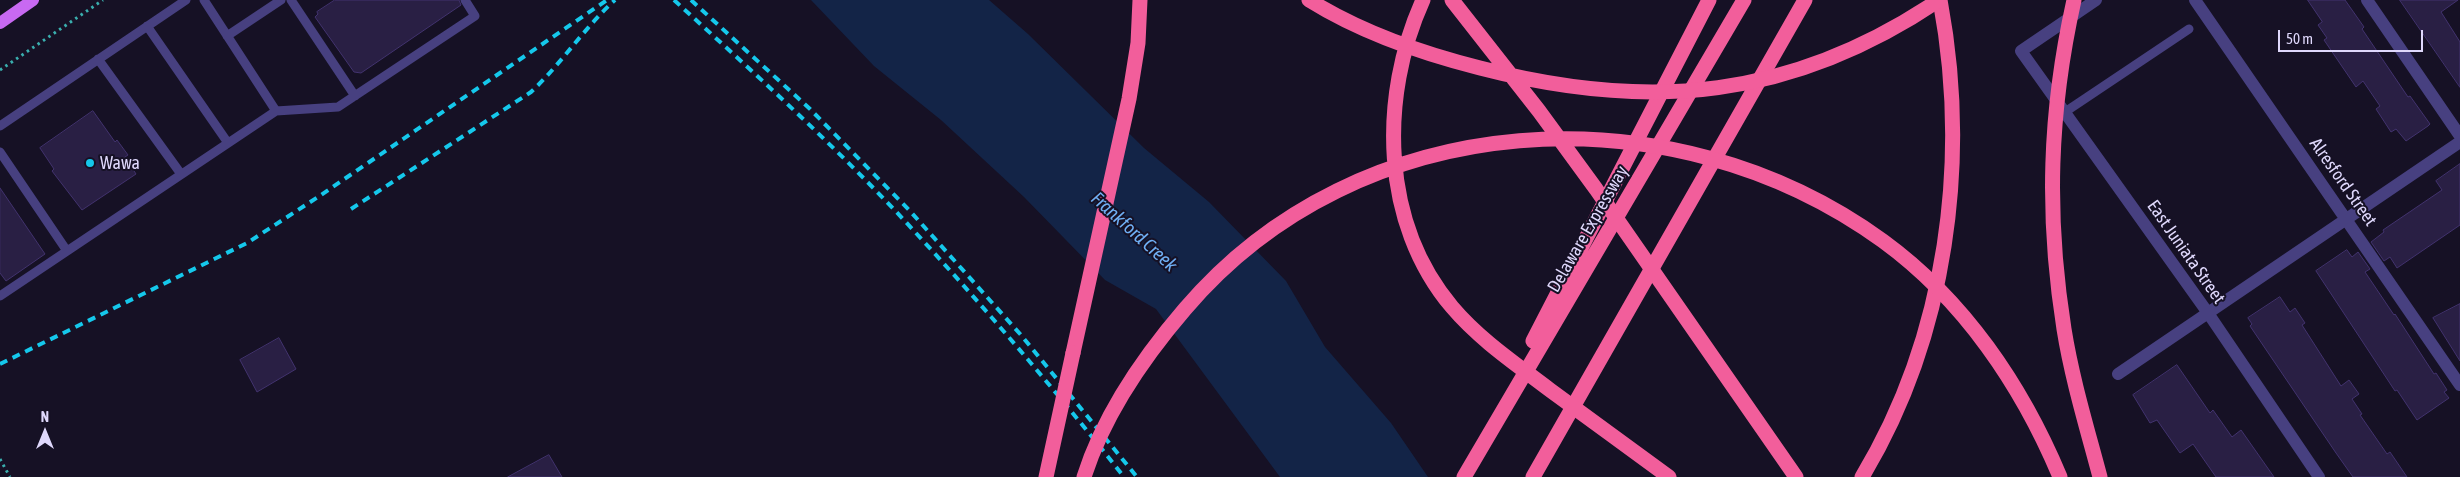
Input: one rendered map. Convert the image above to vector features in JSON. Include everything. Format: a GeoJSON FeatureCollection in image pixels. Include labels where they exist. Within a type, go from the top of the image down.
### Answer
{"type":"FeatureCollection","features":[{"type":"Feature","properties":{"kind":"highway"},"geometry":{"type":"LineString","coordinates":[[1046,477],[1129,99],[1138,43],[1140,0]]}},
{"type":"Feature","properties":{"kind":"highway"},"geometry":{"type":"LineString","coordinates":[[1309,0],[1331,14],[1382,38],[1449,60],[1559,85],[1616,91],[1666,92],[1743,84],[1818,64],[1889,31],[1940,0],[1950,68],[1953,110],[1953,160],[1949,211],[1933,302],[1903,392],[1862,477]]}},
{"type":"Feature","properties":{"kind":"highway"},"geometry":{"type":"LineString","coordinates":[[1423,0],[1411,28],[1396,89],[1392,119],[1393,152],[1398,185],[1406,216],[1417,248],[1432,278],[1452,306],[1475,331],[1505,356],[1669,477]]}},
{"type":"Feature","properties":{"kind":"highway"},"geometry":{"type":"LineString","coordinates":[[1452,0],[1539,111],[1596,190],[1796,477]]}},
{"type":"Feature","properties":{"kind":"highway"},"geometry":{"type":"LineString","coordinates":[[1464,477],[1709,0]]}},
{"type":"Feature","properties":{"kind":"highway","name":"Delaware Expressway"},"geometry":{"type":"LineString","coordinates":[[1464,477],[1744,0]]}},
{"type":"Feature","properties":{"kind":"highway"},"geometry":{"type":"LineString","coordinates":[[1533,477],[1805,0]]}},
{"type":"Feature","properties":{"kind":"highway"},"geometry":{"type":"LineString","coordinates":[[2074,0],[2056,101],[2051,157],[2052,213],[2064,329],[2077,391],[2100,477]]}},
{"type":"Feature","properties":{"kind":"highway"},"geometry":{"type":"LineString","coordinates":[[1084,477],[1104,426],[1125,389],[1150,352],[1202,289],[1229,263],[1263,237],[1296,214],[1332,194],[1366,178],[1405,164],[1488,144],[1571,137],[1650,144],[1693,152],[1731,163],[1815,198],[1883,241],[1915,267],[1946,298],[1974,329],[2001,364],[2026,403],[2060,477]]}},
{"type":"Feature","properties":{"kind":"main road"},"geometry":{"type":"LineString","coordinates":[[0,23],[34,0]]}},
{"type":"Feature","properties":{"kind":"street","name":"East Juniata Street"},"geometry":{"type":"LineString","coordinates":[[2096,0],[2021,51],[2208,313],[2319,477]]}},
{"type":"Feature","properties":{"kind":"street","name":"Alresford Street"},"geometry":{"type":"LineString","coordinates":[[2195,0],[2348,219],[2460,385]]}},
{"type":"Feature","properties":{"kind":"street"},"geometry":{"type":"LineString","coordinates":[[2367,0],[2460,136]]}},
{"type":"Feature","properties":{"kind":"street"},"geometry":{"type":"LineString","coordinates":[[2118,374],[2460,142]]}},
{"type":"Feature","properties":{"kind":"lane"},"geometry":{"type":"LineString","coordinates":[[0,126],[186,0]]}},
{"type":"Feature","properties":{"kind":"lane"},"geometry":{"type":"LineString","coordinates":[[204,0],[276,111]]}},
{"type":"Feature","properties":{"kind":"lane"},"geometry":{"type":"LineString","coordinates":[[228,36],[281,0]]}},
{"type":"Feature","properties":{"kind":"lane"},"geometry":{"type":"LineString","coordinates":[[291,0],[355,96]]}},
{"type":"Feature","properties":{"kind":"lane"},"geometry":{"type":"LineString","coordinates":[[0,296],[276,111],[338,107],[475,16],[465,0]]}},
{"type":"Feature","properties":{"kind":"lane"},"geometry":{"type":"LineString","coordinates":[[147,26],[228,143]]}},
{"type":"Feature","properties":{"kind":"lane"},"geometry":{"type":"LineString","coordinates":[[2065,112],[2189,29]]}},
{"type":"Feature","properties":{"kind":"lane"},"geometry":{"type":"LineString","coordinates":[[98,59],[181,174]]}},
{"type":"Feature","properties":{"kind":"lane"},"geometry":{"type":"LineString","coordinates":[[0,152],[67,251]]}},
{"type":"Feature","properties":{"kind":"path"},"geometry":{"type":"LineString","coordinates":[[0,70],[103,0]]}},
{"type":"Feature","properties":{"kind":"path"},"geometry":{"type":"LineString","coordinates":[[0,459],[10,477]]}},
{"type":"Feature","properties":{"kind":"water","name":"Frankford Creek"},"geometry":{"type":"Polygon","coordinates":[[[811,0],[989,0],[1028,34],[1144,148],[1209,202],[1286,281],[1325,347],[1391,423],[1428,477],[1280,477],[1156,309],[1105,280],[1024,197],[941,120],[874,66],[811,0]]]}},
{"type":"Feature","properties":{"kind":"building"},"geometry":{"type":"Polygon","coordinates":[[[335,0],[459,0],[461,5],[361,73],[354,72],[315,17],[318,14],[317,12],[335,0]]]}},
{"type":"Feature","properties":{"kind":"building"},"geometry":{"type":"Polygon","coordinates":[[[2308,0],[2345,0],[2364,27],[2362,29],[2408,97],[2410,96],[2430,124],[2428,126],[2406,141],[2396,129],[2391,132],[2376,109],[2380,106],[2363,81],[2356,87],[2324,40],[2327,38],[2318,25],[2322,22],[2308,0]]]}},
{"type":"Feature","properties":{"kind":"building"},"geometry":{"type":"Polygon","coordinates":[[[2400,0],[2458,0],[2441,12],[2460,42],[2460,87],[2400,0]]]}},
{"type":"Feature","properties":{"kind":"building","name":"Wawa"},"geometry":{"type":"Polygon","coordinates":[[[93,111],[115,142],[117,140],[128,155],[125,157],[136,174],[82,210],[52,171],[54,169],[40,148],[93,111]]]}},
{"type":"Feature","properties":{"kind":"building"},"geometry":{"type":"Polygon","coordinates":[[[2460,164],[2460,225],[2397,268],[2390,257],[2384,261],[2371,242],[2384,232],[2383,230],[2442,190],[2436,181],[2460,164]]]}},
{"type":"Feature","properties":{"kind":"building"},"geometry":{"type":"Polygon","coordinates":[[[0,188],[45,254],[6,281],[0,273],[0,188]]]}},
{"type":"Feature","properties":{"kind":"building"},"geometry":{"type":"Polygon","coordinates":[[[2347,250],[2352,257],[2358,252],[2370,269],[2365,272],[2434,374],[2436,373],[2447,390],[2444,392],[2449,398],[2417,420],[2397,390],[2395,391],[2316,271],[2347,250]]]}},
{"type":"Feature","properties":{"kind":"building"},"geometry":{"type":"Polygon","coordinates":[[[2280,297],[2290,312],[2295,308],[2305,323],[2302,325],[2341,386],[2349,380],[2359,394],[2352,399],[2362,414],[2360,415],[2387,454],[2390,452],[2407,477],[2353,477],[2336,453],[2250,326],[2252,324],[2248,318],[2280,297]]]}},
{"type":"Feature","properties":{"kind":"building"},"geometry":{"type":"Polygon","coordinates":[[[2460,304],[2460,361],[2433,318],[2460,304]]]}},
{"type":"Feature","properties":{"kind":"building"},"geometry":{"type":"Polygon","coordinates":[[[279,338],[296,369],[257,392],[240,360],[279,338]]]}},
{"type":"Feature","properties":{"kind":"building"},"geometry":{"type":"Polygon","coordinates":[[[2177,365],[2210,413],[2213,410],[2232,437],[2241,430],[2274,477],[2216,477],[2193,444],[2180,453],[2157,420],[2150,423],[2133,395],[2177,365]]]}},
{"type":"Feature","properties":{"kind":"building"},"geometry":{"type":"Polygon","coordinates":[[[549,455],[562,477],[508,477],[549,455]]]}},
{"type":"Feature","properties":{"kind":"railway"},"geometry":{"type":"LineString","coordinates":[[0,364],[247,243],[318,197],[607,0]]}},
{"type":"Feature","properties":{"kind":"railway"},"geometry":{"type":"LineString","coordinates":[[351,209],[531,92],[615,0]]}},
{"type":"Feature","properties":{"kind":"railway"},"geometry":{"type":"LineString","coordinates":[[674,0],[762,80],[876,190],[1016,346],[1124,477]]}},
{"type":"Feature","properties":{"kind":"railway"},"geometry":{"type":"LineString","coordinates":[[691,0],[810,109],[910,211],[1021,335],[1137,477]]}},
{"type":"Feature","properties":{"kind":"place","name":"Wawa"},"geometry":{"type":"Point","coordinates":[90,163]}}]}
